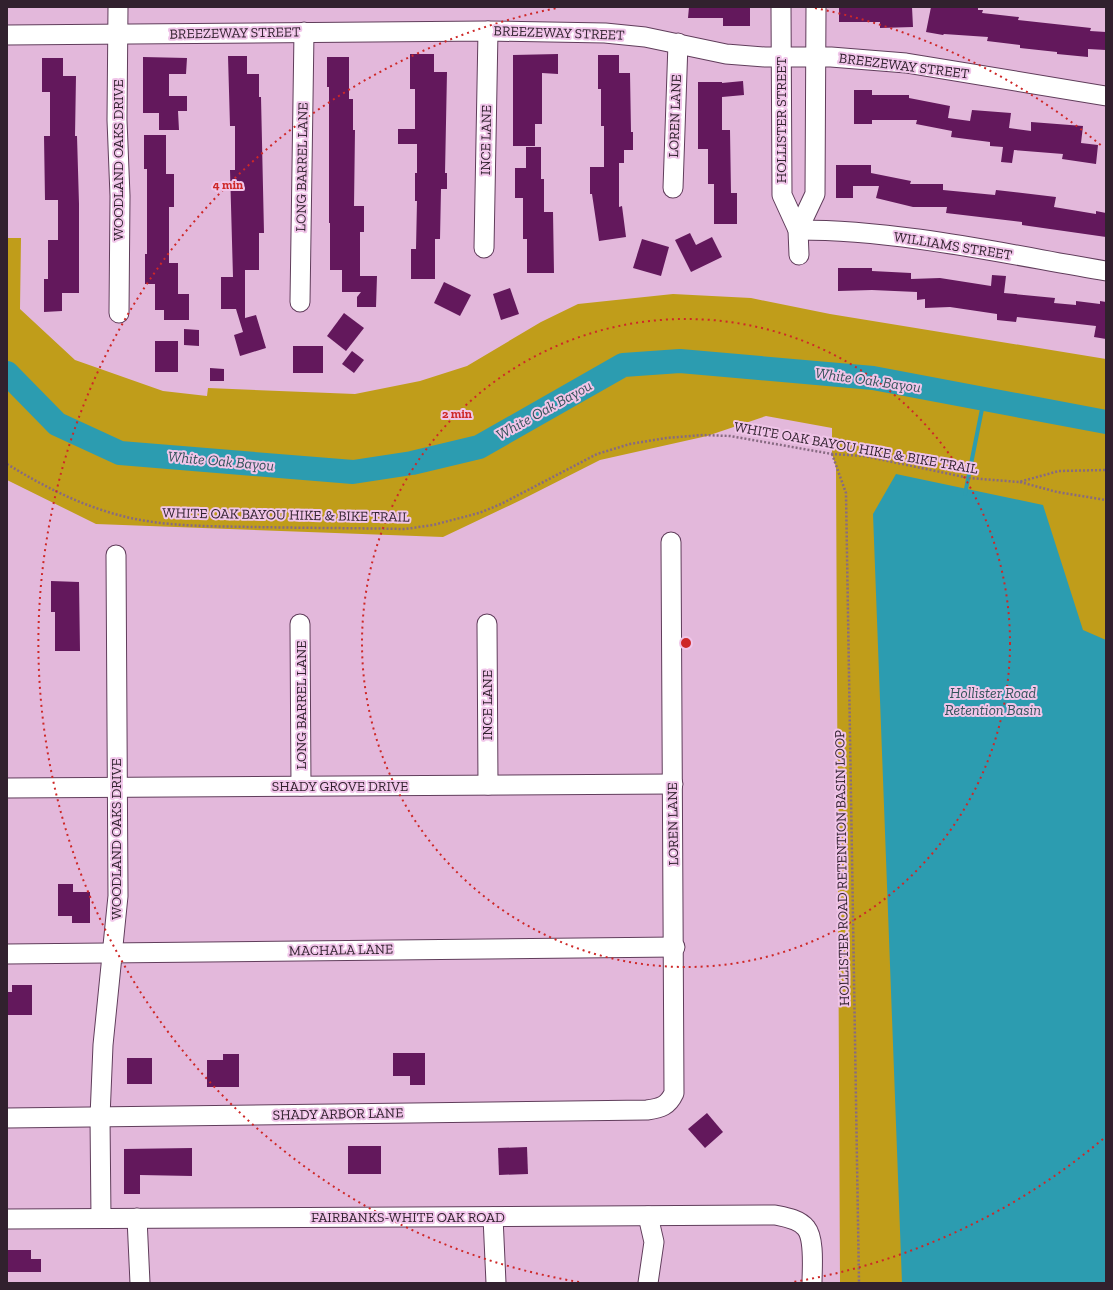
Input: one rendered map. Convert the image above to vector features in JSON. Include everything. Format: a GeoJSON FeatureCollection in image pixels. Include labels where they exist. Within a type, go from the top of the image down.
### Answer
{"type":"FeatureCollection","features":[{"type":"Feature","properties":{"kind":"street","name":"WOODLAND OAKS DRIVE"},"geometry":{"type":"LineString","coordinates":[[118,7],[117,120],[120,196],[119,314]]}},
{"type":"Feature","properties":{"kind":"street","name":"HOLLISTER STREET"},"geometry":{"type":"LineString","coordinates":[[781,7],[780,57],[782,195],[798,230],[799,255]]}},
{"type":"Feature","properties":{"kind":"street","name":"HOLLISTER STREET"},"geometry":{"type":"LineString","coordinates":[[798,230],[815,194],[816,7]]}},
{"type":"Feature","properties":{"kind":"street","name":"BREEZEWAY STREET"},"geometry":{"type":"LineString","coordinates":[[7,35],[488,31],[605,33],[645,37],[726,54],[816,57],[906,63],[1106,96]]}},
{"type":"Feature","properties":{"kind":"street","name":"INCE LANE"},"geometry":{"type":"LineString","coordinates":[[484,248],[488,31]]}},
{"type":"Feature","properties":{"kind":"street","name":"LONG BARREL LANE"},"geometry":{"type":"LineString","coordinates":[[300,302],[304,32]]}},
{"type":"Feature","properties":{"kind":"street","name":"LOREN LANE"},"geometry":{"type":"LineString","coordinates":[[673,188],[678,43]]}},
{"type":"Feature","properties":{"kind":"street","name":"WILLIAMS STREET"},"geometry":{"type":"LineString","coordinates":[[798,230],[834,230],[912,239],[1106,271]]}},
{"type":"Feature","properties":{"kind":"street","name":"LOREN LANE"},"geometry":{"type":"LineString","coordinates":[[669,1104],[674,1094],[675,947],[672,784],[671,542]]}},
{"type":"Feature","properties":{"kind":"street","name":"WOODLAND OAKS DRIVE"},"geometry":{"type":"LineString","coordinates":[[101,1218],[100,1117],[103,1046],[118,896],[116,555]]}},
{"type":"Feature","properties":{"kind":"street","name":"LONG BARREL LANE"},"geometry":{"type":"LineString","coordinates":[[300,624],[301,786]]}},
{"type":"Feature","properties":{"kind":"street","name":"INCE LANE"},"geometry":{"type":"LineString","coordinates":[[487,624],[488,785]]}},
{"type":"Feature","properties":{"kind":"street","name":"SHADY GROVE DRIVE"},"geometry":{"type":"LineString","coordinates":[[7,788],[672,784]]}},
{"type":"Feature","properties":{"kind":"street","name":"MACHALA LANE"},"geometry":{"type":"LineString","coordinates":[[7,954],[675,947]]}},
{"type":"Feature","properties":{"kind":"street","name":"SHADY ARBOR LANE"},"geometry":{"type":"LineString","coordinates":[[7,1118],[648,1110],[669,1104]]}},
{"type":"Feature","properties":{"kind":"street","name":"FAIRBANKS-WHITE OAK ROAD"},"geometry":{"type":"LineString","coordinates":[[7,1218],[775,1215],[791,1218],[806,1228],[812,1245],[812,1283]]}},
{"type":"Feature","properties":{"kind":"street"},"geometry":{"type":"LineString","coordinates":[[648,1216],[654,1242],[648,1283]]}},
{"type":"Feature","properties":{"kind":"street"},"geometry":{"type":"LineString","coordinates":[[493,1217],[496,1283]]}},
{"type":"Feature","properties":{"kind":"street"},"geometry":{"type":"LineString","coordinates":[[137,1218],[140,1283]]}},
{"type":"Feature","properties":{"kind":"path","name":"WHITE OAK BAYOU HIKE & BIKE TRAIL"},"geometry":{"type":"LineString","coordinates":[[7,464],[81,503],[106,512],[145,521],[199,526],[405,529],[433,526],[479,513],[501,504],[597,454],[648,440],[703,435],[730,436],[832,454],[864,456],[968,478],[1019,482],[1059,471],[1106,470]]}},
{"type":"Feature","properties":{"kind":"path","name":"HOLLISTER ROAD RETENTION BASIN LOOP"},"geometry":{"type":"LineString","coordinates":[[832,454],[846,493],[859,1283]]}},
{"type":"Feature","properties":{"kind":"path"},"geometry":{"type":"LineString","coordinates":[[1019,482],[1057,492],[1106,500]]}},
{"type":"Feature","properties":{"kind":"shaded area"},"geometry":{"type":"Polygon","coordinates":[[[7,238],[21,238],[20,309],[75,360],[163,391],[207,396],[208,388],[355,394],[420,381],[467,366],[541,322],[578,304],[673,294],[751,298],[830,314],[1106,359],[1106,1283],[840,1283],[836,467],[832,454],[832,428],[766,416],[707,436],[600,460],[443,537],[96,524],[7,480],[7,238]]]}},
{"type":"Feature","properties":{"kind":"water","name":"Hollister Road Retention Basin"},"geometry":{"type":"Polygon","coordinates":[[[896,474],[1043,505],[1083,630],[1106,640],[1106,1283],[902,1283],[873,514],[896,474]]]}},
{"type":"Feature","properties":{"kind":"building"},"geometry":{"type":"Polygon","coordinates":[[[689,7],[750,7],[750,26],[723,26],[723,18],[688,18],[689,7]]]}},
{"type":"Feature","properties":{"kind":"building"},"geometry":{"type":"Polygon","coordinates":[[[839,7],[912,7],[913,27],[880,28],[880,22],[839,22],[839,7]]]}},
{"type":"Feature","properties":{"kind":"building"},"geometry":{"type":"Polygon","coordinates":[[[931,7],[978,7],[978,10],[983,10],[982,13],[1019,17],[1018,20],[1091,28],[1090,31],[1106,32],[1106,50],[1088,49],[1088,57],[1057,54],[1057,52],[1020,48],[1020,45],[987,41],[988,37],[943,35],[926,32],[931,7]]]}},
{"type":"Feature","properties":{"kind":"building"},"geometry":{"type":"Polygon","coordinates":[[[410,54],[434,54],[434,72],[447,72],[445,173],[447,173],[447,189],[441,189],[440,239],[435,239],[435,279],[411,279],[411,249],[416,249],[417,201],[415,201],[415,173],[417,173],[417,144],[398,144],[398,129],[415,129],[415,89],[410,89],[410,54]]]}},
{"type":"Feature","properties":{"kind":"building"},"geometry":{"type":"Polygon","coordinates":[[[558,54],[558,74],[542,73],[542,124],[535,124],[535,146],[513,146],[513,55],[558,54]]]}},
{"type":"Feature","properties":{"kind":"building"},"geometry":{"type":"Polygon","coordinates":[[[598,55],[619,55],[619,73],[630,73],[631,132],[633,132],[633,150],[624,150],[624,163],[619,163],[619,207],[622,206],[626,237],[599,241],[592,194],[590,194],[590,167],[604,167],[604,126],[601,126],[601,89],[598,89],[598,55]]]}},
{"type":"Feature","properties":{"kind":"building"},"geometry":{"type":"Polygon","coordinates":[[[228,56],[247,56],[247,74],[259,74],[259,97],[261,97],[264,233],[259,233],[259,270],[245,270],[245,318],[256,315],[266,348],[240,356],[234,335],[243,332],[236,309],[221,309],[221,277],[233,277],[230,170],[235,170],[235,126],[230,126],[228,56]]]}},
{"type":"Feature","properties":{"kind":"building"},"geometry":{"type":"Polygon","coordinates":[[[143,57],[187,58],[186,74],[169,74],[169,96],[187,96],[187,111],[178,111],[179,130],[159,130],[159,113],[143,113],[143,57]]]}},
{"type":"Feature","properties":{"kind":"building"},"geometry":{"type":"Polygon","coordinates":[[[327,57],[349,57],[349,99],[353,99],[353,130],[355,130],[354,206],[364,206],[364,232],[360,232],[360,276],[377,276],[376,307],[357,307],[357,297],[361,292],[342,292],[342,270],[330,270],[329,87],[327,87],[327,57]]]}},
{"type":"Feature","properties":{"kind":"building"},"geometry":{"type":"Polygon","coordinates":[[[42,58],[63,58],[63,76],[76,76],[75,136],[77,136],[79,204],[79,293],[62,293],[62,311],[44,312],[44,279],[48,279],[48,240],[58,240],[58,200],[45,200],[44,136],[50,136],[50,92],[42,92],[42,58]]]}},
{"type":"Feature","properties":{"kind":"building"},"geometry":{"type":"Polygon","coordinates":[[[743,81],[744,95],[722,97],[722,130],[730,130],[731,193],[737,193],[737,224],[714,224],[714,184],[708,184],[708,149],[698,149],[698,82],[722,83],[743,81]]]}},
{"type":"Feature","properties":{"kind":"building"},"geometry":{"type":"Polygon","coordinates":[[[854,90],[872,90],[872,95],[909,95],[909,98],[950,106],[948,118],[970,121],[972,110],[1011,113],[1009,128],[1031,131],[1031,122],[1083,126],[1081,143],[1098,145],[1096,164],[1062,159],[1063,154],[1014,150],[1012,163],[1001,162],[1003,147],[990,146],[990,142],[951,137],[952,131],[916,124],[917,120],[872,120],[872,124],[854,124],[854,90]]]}},
{"type":"Feature","properties":{"kind":"building"},"geometry":{"type":"Polygon","coordinates":[[[144,135],[166,135],[166,174],[174,174],[174,207],[169,207],[169,263],[178,263],[178,294],[189,294],[189,320],[164,320],[164,310],[155,310],[155,284],[145,284],[145,254],[147,254],[147,169],[144,169],[144,135]]]}},
{"type":"Feature","properties":{"kind":"building"},"geometry":{"type":"Polygon","coordinates":[[[526,147],[541,147],[541,179],[544,179],[544,212],[553,212],[554,273],[527,273],[527,239],[523,239],[523,198],[515,198],[515,168],[526,168],[526,147]]]}},
{"type":"Feature","properties":{"kind":"building"},"geometry":{"type":"Polygon","coordinates":[[[836,165],[871,165],[871,173],[911,181],[910,184],[943,184],[943,190],[995,195],[996,190],[1056,197],[1054,207],[1096,214],[1096,211],[1106,213],[1106,237],[1022,225],[1022,222],[946,213],[947,207],[913,207],[876,198],[879,186],[853,186],[853,198],[836,198],[836,165]]]}},
{"type":"Feature","properties":{"kind":"building"},"geometry":{"type":"Polygon","coordinates":[[[690,233],[696,245],[712,237],[722,257],[691,272],[675,240],[690,233]]]}},
{"type":"Feature","properties":{"kind":"building"},"geometry":{"type":"Polygon","coordinates":[[[642,239],[669,247],[661,276],[633,268],[642,239]]]}},
{"type":"Feature","properties":{"kind":"building"},"geometry":{"type":"Polygon","coordinates":[[[838,268],[872,268],[872,271],[911,273],[911,279],[940,278],[991,286],[992,275],[1006,276],[1004,293],[1055,298],[1054,303],[1076,305],[1076,301],[1100,304],[1100,301],[1106,302],[1106,339],[1094,337],[1096,326],[1017,317],[1016,322],[997,320],[997,314],[950,307],[925,308],[925,299],[917,300],[917,292],[872,290],[838,291],[838,268]]]}},
{"type":"Feature","properties":{"kind":"building"},"geometry":{"type":"Polygon","coordinates":[[[444,282],[471,295],[460,316],[434,303],[444,282]]]}},
{"type":"Feature","properties":{"kind":"building"},"geometry":{"type":"Polygon","coordinates":[[[510,288],[519,314],[501,320],[493,294],[510,288]]]}},
{"type":"Feature","properties":{"kind":"building"},"geometry":{"type":"Polygon","coordinates":[[[344,313],[364,328],[346,351],[327,336],[344,313]]]}},
{"type":"Feature","properties":{"kind":"building"},"geometry":{"type":"Polygon","coordinates":[[[184,329],[199,330],[199,346],[184,345],[184,329]]]}},
{"type":"Feature","properties":{"kind":"building"},"geometry":{"type":"Polygon","coordinates":[[[155,341],[178,341],[178,372],[155,372],[155,341]]]}},
{"type":"Feature","properties":{"kind":"building"},"geometry":{"type":"Polygon","coordinates":[[[293,346],[323,346],[323,373],[293,373],[293,346]]]}},
{"type":"Feature","properties":{"kind":"building"},"geometry":{"type":"Polygon","coordinates":[[[352,351],[364,360],[354,373],[342,364],[352,351]]]}},
{"type":"Feature","properties":{"kind":"building"},"geometry":{"type":"Polygon","coordinates":[[[210,368],[224,369],[224,381],[210,381],[210,368]]]}},
{"type":"Feature","properties":{"kind":"building"},"geometry":{"type":"Polygon","coordinates":[[[51,581],[79,582],[80,651],[55,651],[55,612],[51,612],[51,581]]]}},
{"type":"Feature","properties":{"kind":"building"},"geometry":{"type":"Polygon","coordinates":[[[58,884],[73,884],[73,892],[90,892],[90,923],[72,923],[72,916],[58,916],[58,884]]]}},
{"type":"Feature","properties":{"kind":"building"},"geometry":{"type":"Polygon","coordinates":[[[12,985],[32,985],[32,1015],[7,1015],[7,992],[12,992],[12,985]]]}},
{"type":"Feature","properties":{"kind":"building"},"geometry":{"type":"Polygon","coordinates":[[[393,1053],[425,1053],[425,1085],[410,1085],[410,1076],[393,1076],[393,1053]]]}},
{"type":"Feature","properties":{"kind":"building"},"geometry":{"type":"Polygon","coordinates":[[[223,1054],[239,1054],[239,1087],[207,1087],[207,1060],[223,1060],[223,1054]]]}},
{"type":"Feature","properties":{"kind":"building"},"geometry":{"type":"Polygon","coordinates":[[[127,1058],[152,1058],[152,1084],[127,1084],[127,1058]]]}},
{"type":"Feature","properties":{"kind":"building"},"geometry":{"type":"Polygon","coordinates":[[[707,1113],[723,1132],[705,1148],[688,1129],[707,1113]]]}},
{"type":"Feature","properties":{"kind":"building"},"geometry":{"type":"Polygon","coordinates":[[[348,1146],[381,1146],[381,1174],[348,1174],[348,1146]]]}},
{"type":"Feature","properties":{"kind":"building"},"geometry":{"type":"Polygon","coordinates":[[[527,1147],[528,1174],[499,1175],[498,1148],[527,1147]]]}},
{"type":"Feature","properties":{"kind":"building"},"geometry":{"type":"Polygon","coordinates":[[[192,1148],[192,1176],[140,1175],[140,1194],[124,1194],[124,1149],[192,1148]]]}},
{"type":"Feature","properties":{"kind":"building"},"geometry":{"type":"Polygon","coordinates":[[[7,1250],[31,1250],[31,1259],[41,1259],[41,1272],[7,1272],[7,1250]]]}},
{"type":"Feature","properties":{"kind":"waterway","name":"White Oak Bayou"},"geometry":{"type":"LineString","coordinates":[[7,373],[57,424],[120,453],[353,472],[412,463],[479,447],[623,365],[680,361],[873,378],[1106,422]]}},
{"type":"Feature","properties":{"kind":"waterway"},"geometry":{"type":"LineString","coordinates":[[965,494],[984,399]]}}]}
